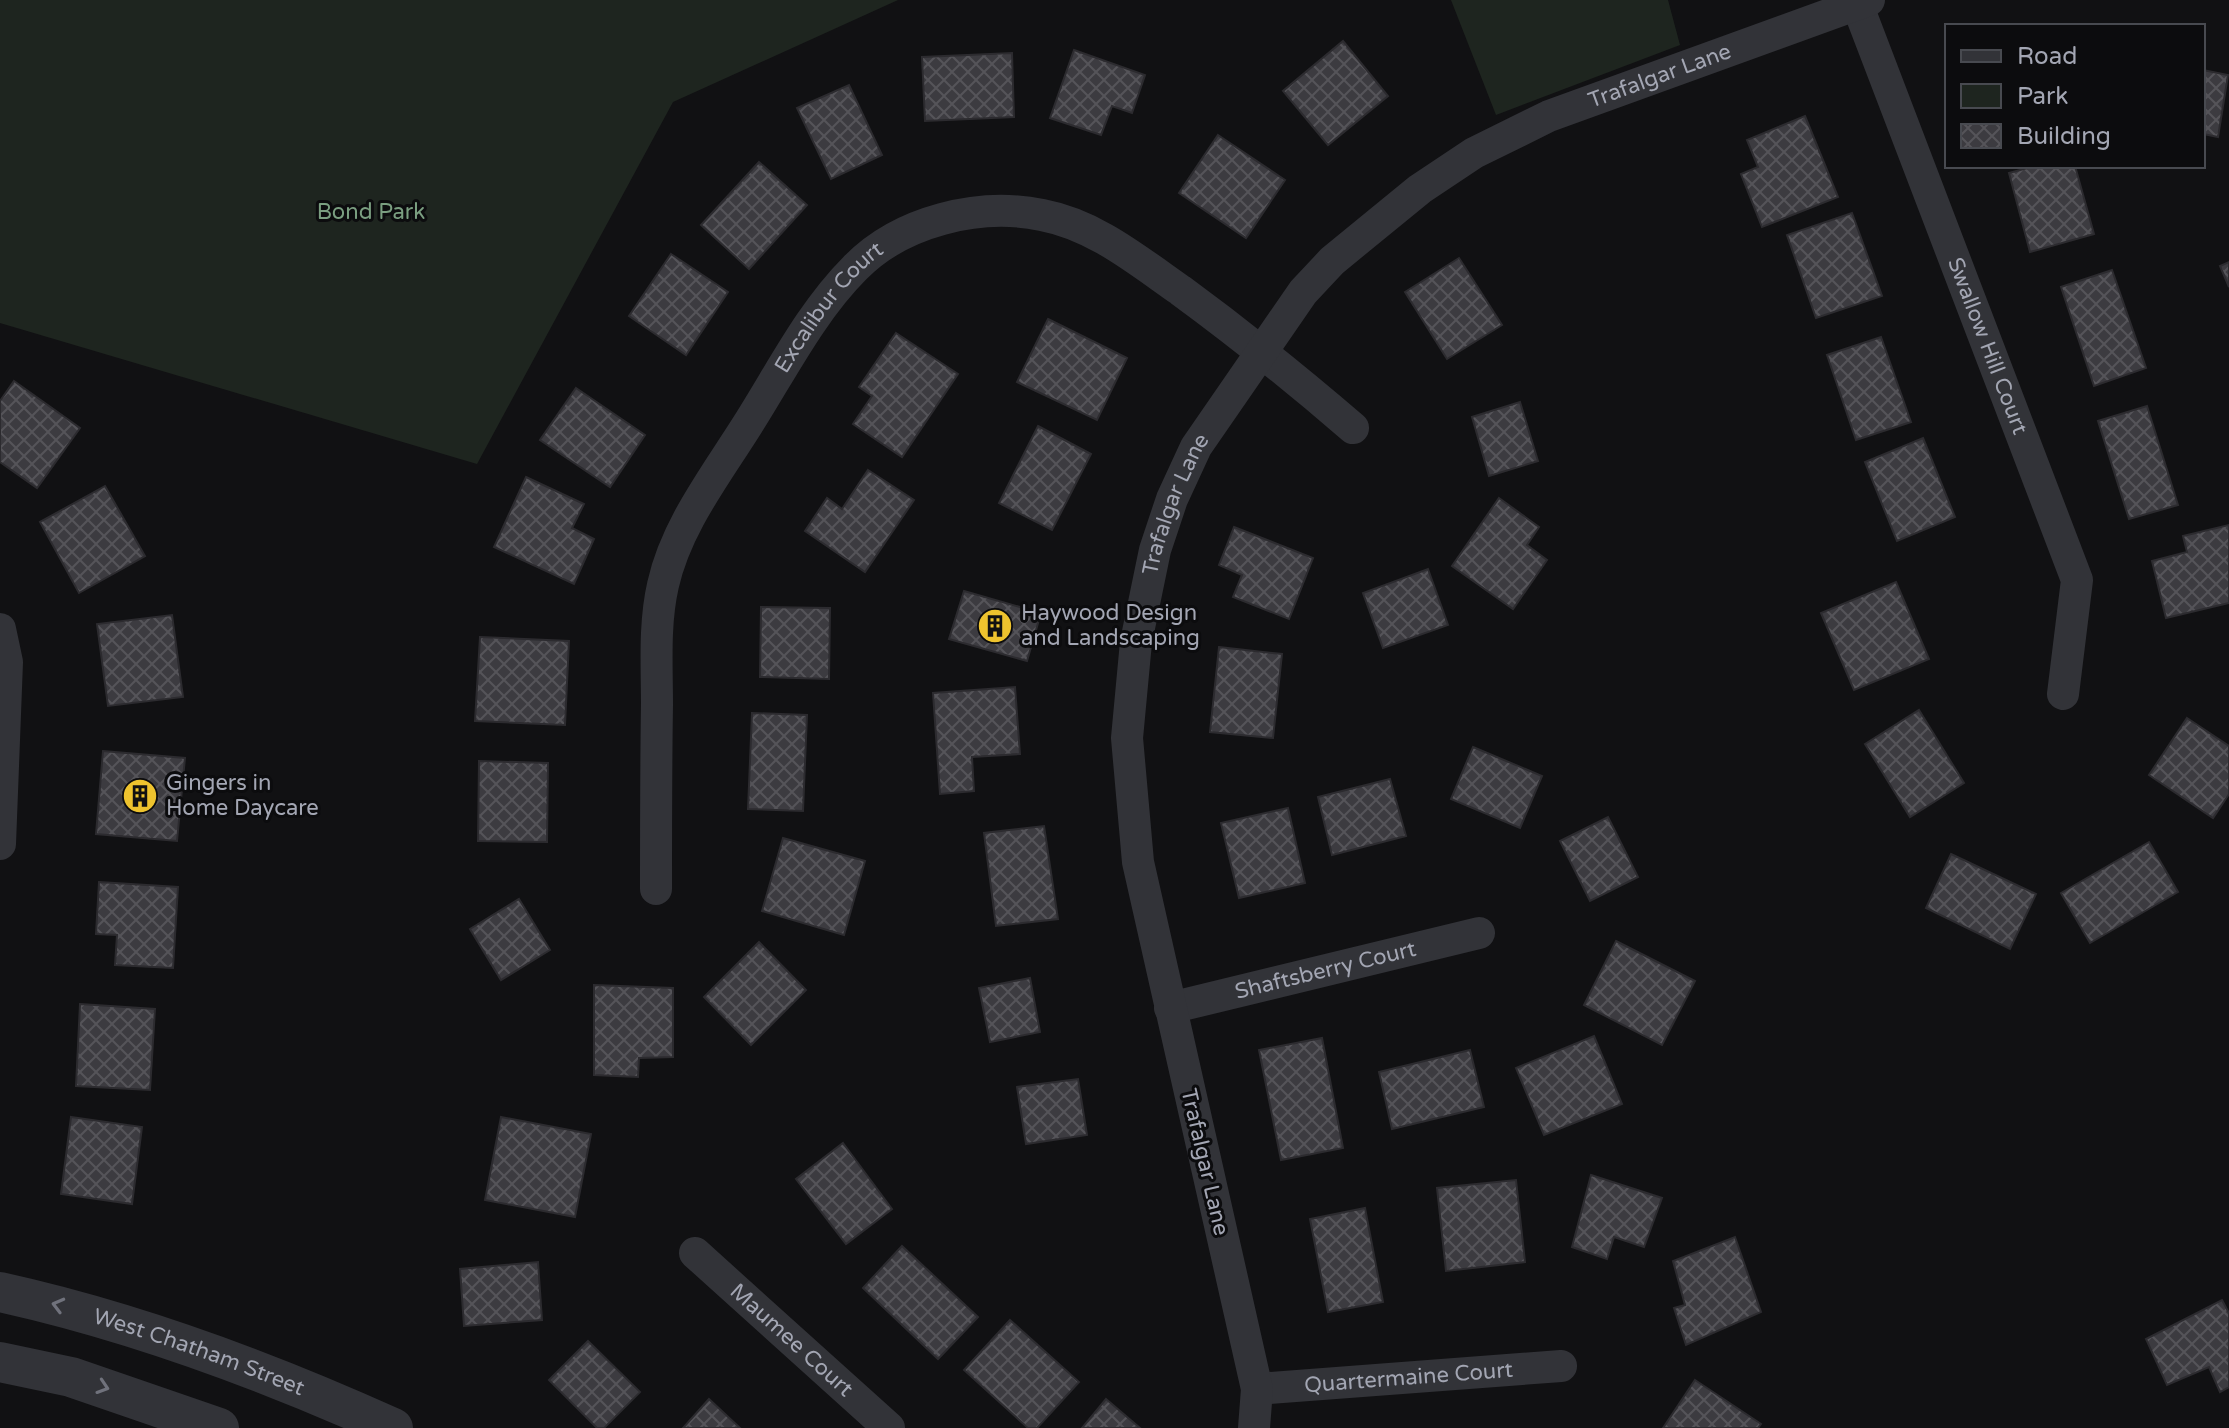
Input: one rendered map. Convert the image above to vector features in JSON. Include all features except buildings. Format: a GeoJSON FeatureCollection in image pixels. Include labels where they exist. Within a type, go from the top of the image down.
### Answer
{"type":"FeatureCollection","features":[{"type":"Feature","properties":{"kind":"street","name":"Trafalgar Lane"},"geometry":{"type":"LineString","coordinates":[[1254,1428],[1257,1389],[1138,862],[1127,738],[1136,642],[1155,550],[1172,499],[1196,447],[1303,292],[1332,261],[1420,189],[1474,153],[1549,116],[1863,2]]}},
{"type":"Feature","properties":{"kind":"street","name":"Swallow Hill Court"},"geometry":{"type":"LineString","coordinates":[[1863,2],[2077,580],[2063,694]]}},
{"type":"Feature","properties":{"kind":"street","name":"Excalibur Court"},"geometry":{"type":"LineString","coordinates":[[656,889],[657,629],[663,586],[675,546],[700,499],[827,300],[856,266],[887,243],[926,224],[967,213],[1009,211],[1044,215],[1079,226],[1115,243],[1261,349],[1353,428]]}},
{"type":"Feature","properties":{"kind":"street"},"geometry":{"type":"LineString","coordinates":[[0,629],[7,662],[0,844]]}},
{"type":"Feature","properties":{"kind":"street","name":"Shaftsberry Court"},"geometry":{"type":"LineString","coordinates":[[1170,1008],[1479,933]]}},
{"type":"Feature","properties":{"kind":"street","name":"Maumee Court"},"geometry":{"type":"LineString","coordinates":[[695,1253],[889,1428]]}},
{"type":"Feature","properties":{"kind":"street","name":"West Chatham Street"},"geometry":{"type":"LineString","coordinates":[[0,1292],[146,1331],[238,1364],[393,1428]]}},
{"type":"Feature","properties":{"kind":"street"},"geometry":{"type":"LineString","coordinates":[[0,1362],[71,1377],[219,1428]]}},
{"type":"Feature","properties":{"kind":"street","name":"Quartermaine Court"},"geometry":{"type":"LineString","coordinates":[[1257,1389],[1561,1366]]}},
{"type":"Feature","properties":{"kind":"green space","name":"Bond Park"},"geometry":{"type":"Polygon","coordinates":[[[0,0],[898,0],[673,102],[477,464],[0,323],[0,0]]]}},
{"type":"Feature","properties":{"kind":"green space"},"geometry":{"type":"Polygon","coordinates":[[[1451,0],[1668,0],[1680,45],[1496,115],[1451,0]]]}},
{"type":"Feature","properties":{"kind":"place","name":"Haywood Design and Landscaping"},"geometry":{"type":"Point","coordinates":[995,626]}},
{"type":"Feature","properties":{"kind":"place","name":"Gingers in Home Daycare"},"geometry":{"type":"Point","coordinates":[140,796]}}]}
